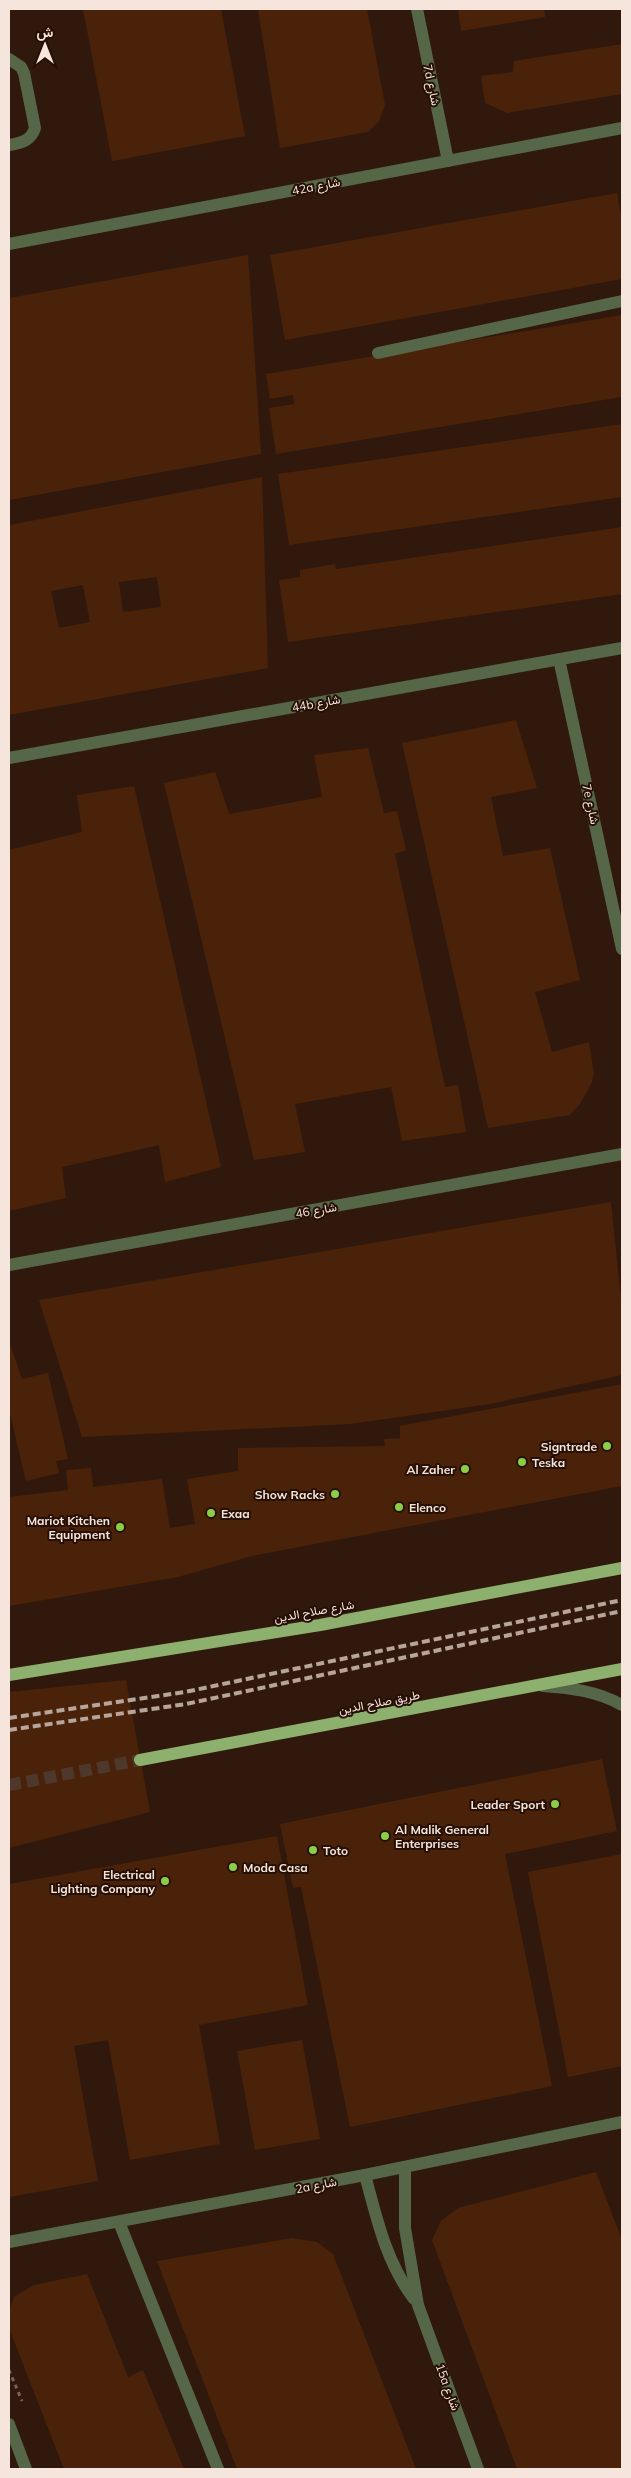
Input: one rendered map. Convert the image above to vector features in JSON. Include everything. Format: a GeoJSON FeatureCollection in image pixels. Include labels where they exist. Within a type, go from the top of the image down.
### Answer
{"type":"FeatureCollection","features":[{"type":"Feature","properties":{"kind":"main road","name":"شارع صلاح الدين"},"geometry":{"type":"LineString","coordinates":[[9,1674],[320,1625],[622,1568]]}},
{"type":"Feature","properties":{"kind":"main road","name":"طريق صلاح الدين"},"geometry":{"type":"LineString","coordinates":[[140,1760],[622,1670]]}},
{"type":"Feature","properties":{"kind":"street","name":"7d شارع"},"geometry":{"type":"LineString","coordinates":[[417,9],[448,161]]}},
{"type":"Feature","properties":{"kind":"street"},"geometry":{"type":"LineString","coordinates":[[9,59],[21,66],[24,73],[36,128],[33,135],[27,141],[9,145]]}},
{"type":"Feature","properties":{"kind":"street","name":"42a شارع"},"geometry":{"type":"LineString","coordinates":[[9,244],[448,161],[622,132]]}},
{"type":"Feature","properties":{"kind":"street"},"geometry":{"type":"LineString","coordinates":[[378,353],[622,301]]}},
{"type":"Feature","properties":{"kind":"street","name":"44b شارع"},"geometry":{"type":"LineString","coordinates":[[9,758],[622,648]]}},
{"type":"Feature","properties":{"kind":"street","name":"7e شارع"},"geometry":{"type":"LineString","coordinates":[[559,659],[622,949]]}},
{"type":"Feature","properties":{"kind":"street","name":"شارع 46"},"geometry":{"type":"LineString","coordinates":[[9,1266],[622,1154]]}},
{"type":"Feature","properties":{"kind":"street"},"geometry":{"type":"LineString","coordinates":[[538,1686],[575,1688],[611,1699],[622,1705]]}},
{"type":"Feature","properties":{"kind":"street","name":"2a شارع"},"geometry":{"type":"LineString","coordinates":[[9,2242],[365,2175],[622,2122]]}},
{"type":"Feature","properties":{"kind":"street","name":"15a شارع"},"geometry":{"type":"LineString","coordinates":[[404,2167],[405,2228],[418,2305],[478,2469]]}},
{"type":"Feature","properties":{"kind":"street","name":"15a شارع"},"geometry":{"type":"LineString","coordinates":[[365,2175],[386,2250],[395,2270],[418,2305]]}},
{"type":"Feature","properties":{"kind":"street"},"geometry":{"type":"LineString","coordinates":[[119,2222],[218,2469]]}},
{"type":"Feature","properties":{"kind":"street"},"geometry":{"type":"LineString","coordinates":[[9,2424],[26,2469]]}},
{"type":"Feature","properties":{"kind":"building"},"geometry":{"type":"Polygon","coordinates":[[[83,9],[221,9],[245,136],[112,161],[83,9]]]}},
{"type":"Feature","properties":{"kind":"building"},"geometry":{"type":"Polygon","coordinates":[[[258,9],[367,9],[385,105],[379,121],[368,132],[280,148],[258,9]]]}},
{"type":"Feature","properties":{"kind":"building"},"geometry":{"type":"Polygon","coordinates":[[[458,9],[544,9],[545,17],[461,31],[458,9]]]}},
{"type":"Feature","properties":{"kind":"building"},"geometry":{"type":"Polygon","coordinates":[[[622,44],[622,94],[507,113],[485,103],[481,76],[513,72],[514,61],[622,44]]]}},
{"type":"Feature","properties":{"kind":"building"},"geometry":{"type":"Polygon","coordinates":[[[617,193],[622,222],[622,279],[285,340],[270,255],[617,193]]]}},
{"type":"Feature","properties":{"kind":"building"},"geometry":{"type":"Polygon","coordinates":[[[248,255],[261,454],[9,500],[9,298],[248,255]]]}},
{"type":"Feature","properties":{"kind":"building"},"geometry":{"type":"Polygon","coordinates":[[[622,315],[622,397],[276,454],[269,408],[294,404],[293,395],[270,399],[266,374],[622,315]]]}},
{"type":"Feature","properties":{"kind":"building"},"geometry":{"type":"Polygon","coordinates":[[[622,424],[622,497],[289,545],[278,474],[622,424]]]}},
{"type":"Feature","properties":{"kind":"building"},"geometry":{"type":"Polygon","coordinates":[[[262,477],[268,668],[9,715],[9,525],[262,477]],[[157,577],[119,582],[123,612],[161,607],[157,577]],[[83,585],[51,591],[59,628],[90,622],[83,585]]]}},
{"type":"Feature","properties":{"kind":"building"},"geometry":{"type":"Polygon","coordinates":[[[622,527],[622,594],[288,642],[279,580],[300,577],[300,570],[335,564],[336,569],[622,527]]]}},
{"type":"Feature","properties":{"kind":"building"},"geometry":{"type":"Polygon","coordinates":[[[516,720],[537,788],[491,797],[503,856],[550,848],[580,980],[535,992],[552,1052],[589,1042],[594,1074],[591,1084],[580,1104],[570,1115],[488,1128],[402,743],[516,720]]]}},
{"type":"Feature","properties":{"kind":"building"},"geometry":{"type":"Polygon","coordinates":[[[368,748],[384,813],[397,811],[406,850],[395,854],[445,1087],[458,1085],[466,1132],[402,1141],[391,1087],[295,1104],[305,1152],[254,1160],[164,783],[215,772],[229,814],[322,797],[314,755],[368,748]]]}},
{"type":"Feature","properties":{"kind":"building"},"geometry":{"type":"Polygon","coordinates":[[[134,786],[221,1167],[165,1182],[159,1145],[62,1167],[66,1198],[9,1211],[9,850],[82,832],[77,795],[134,786]]]}},
{"type":"Feature","properties":{"kind":"building"},"geometry":{"type":"Polygon","coordinates":[[[611,1202],[622,1309],[622,1375],[490,1404],[350,1424],[82,1437],[39,1300],[611,1202]]]}},
{"type":"Feature","properties":{"kind":"building"},"geometry":{"type":"Polygon","coordinates":[[[9,1341],[22,1379],[48,1373],[68,1459],[56,1461],[59,1473],[26,1481],[9,1409],[9,1341]]]}},
{"type":"Feature","properties":{"kind":"building"},"geometry":{"type":"Polygon","coordinates":[[[622,1384],[622,1486],[252,1556],[178,1577],[9,1606],[9,1497],[68,1490],[66,1470],[91,1468],[93,1487],[162,1479],[170,1528],[195,1524],[187,1479],[238,1471],[238,1448],[385,1446],[384,1439],[400,1438],[400,1426],[622,1384]]]}},
{"type":"Feature","properties":{"kind":"building"},"geometry":{"type":"Polygon","coordinates":[[[126,1680],[150,1812],[9,1848],[9,1692],[126,1680]]]}},
{"type":"Feature","properties":{"kind":"building"},"geometry":{"type":"Polygon","coordinates":[[[602,1759],[617,1831],[505,1854],[552,2086],[350,2127],[301,1887],[293,1888],[280,1824],[602,1759]]]}},
{"type":"Feature","properties":{"kind":"building"},"geometry":{"type":"Polygon","coordinates":[[[277,1836],[308,2005],[199,2025],[220,2144],[130,2160],[108,2040],[74,2046],[98,2181],[9,2197],[9,1884],[277,1836]]]}},
{"type":"Feature","properties":{"kind":"building"},"geometry":{"type":"Polygon","coordinates":[[[622,1854],[622,2066],[568,2077],[528,1872],[622,1854]]]}},
{"type":"Feature","properties":{"kind":"building"},"geometry":{"type":"Polygon","coordinates":[[[302,2040],[320,2139],[255,2150],[237,2051],[302,2040]]]}},
{"type":"Feature","properties":{"kind":"building"},"geometry":{"type":"Polygon","coordinates":[[[596,2172],[622,2240],[622,2469],[517,2469],[432,2240],[441,2221],[458,2208],[596,2172]]]}},
{"type":"Feature","properties":{"kind":"building"},"geometry":{"type":"Polygon","coordinates":[[[292,2238],[317,2242],[333,2254],[416,2469],[237,2469],[157,2261],[292,2238]]]}},
{"type":"Feature","properties":{"kind":"building"},"geometry":{"type":"Polygon","coordinates":[[[87,2274],[128,2377],[143,2370],[184,2469],[64,2469],[9,2328],[9,2312],[14,2297],[34,2285],[87,2274]]]}},
{"type":"Feature","properties":{"kind":"tunnel"},"geometry":{"type":"LineString","coordinates":[[9,1785],[140,1760]]}},
{"type":"Feature","properties":{"kind":"railway"},"geometry":{"type":"LineString","coordinates":[[9,1718],[185,1692],[622,1600]]}},
{"type":"Feature","properties":{"kind":"railway"},"geometry":{"type":"LineString","coordinates":[[9,1730],[186,1704],[622,1611]]}},
{"type":"Feature","properties":{"kind":"place","name":"Signtrade"},"geometry":{"type":"Point","coordinates":[607,1446]}},
{"type":"Feature","properties":{"kind":"place","name":"Teska"},"geometry":{"type":"Point","coordinates":[522,1462]}},
{"type":"Feature","properties":{"kind":"place","name":"Al Zaher"},"geometry":{"type":"Point","coordinates":[465,1469]}},
{"type":"Feature","properties":{"kind":"place","name":"Show Racks"},"geometry":{"type":"Point","coordinates":[335,1494]}},
{"type":"Feature","properties":{"kind":"place","name":"Elenco"},"geometry":{"type":"Point","coordinates":[399,1507]}},
{"type":"Feature","properties":{"kind":"place","name":"Exaa"},"geometry":{"type":"Point","coordinates":[211,1513]}},
{"type":"Feature","properties":{"kind":"place","name":"Mariot Kitchen Equipment"},"geometry":{"type":"Point","coordinates":[120,1527]}},
{"type":"Feature","properties":{"kind":"place","name":"Leader Sport"},"geometry":{"type":"Point","coordinates":[555,1804]}},
{"type":"Feature","properties":{"kind":"place","name":"Al Malik General Enterprises"},"geometry":{"type":"Point","coordinates":[385,1836]}},
{"type":"Feature","properties":{"kind":"place","name":"Toto"},"geometry":{"type":"Point","coordinates":[313,1850]}},
{"type":"Feature","properties":{"kind":"place","name":"Moda Casa"},"geometry":{"type":"Point","coordinates":[233,1867]}},
{"type":"Feature","properties":{"kind":"place","name":"Electrical Lighting Company"},"geometry":{"type":"Point","coordinates":[165,1881]}}]}
